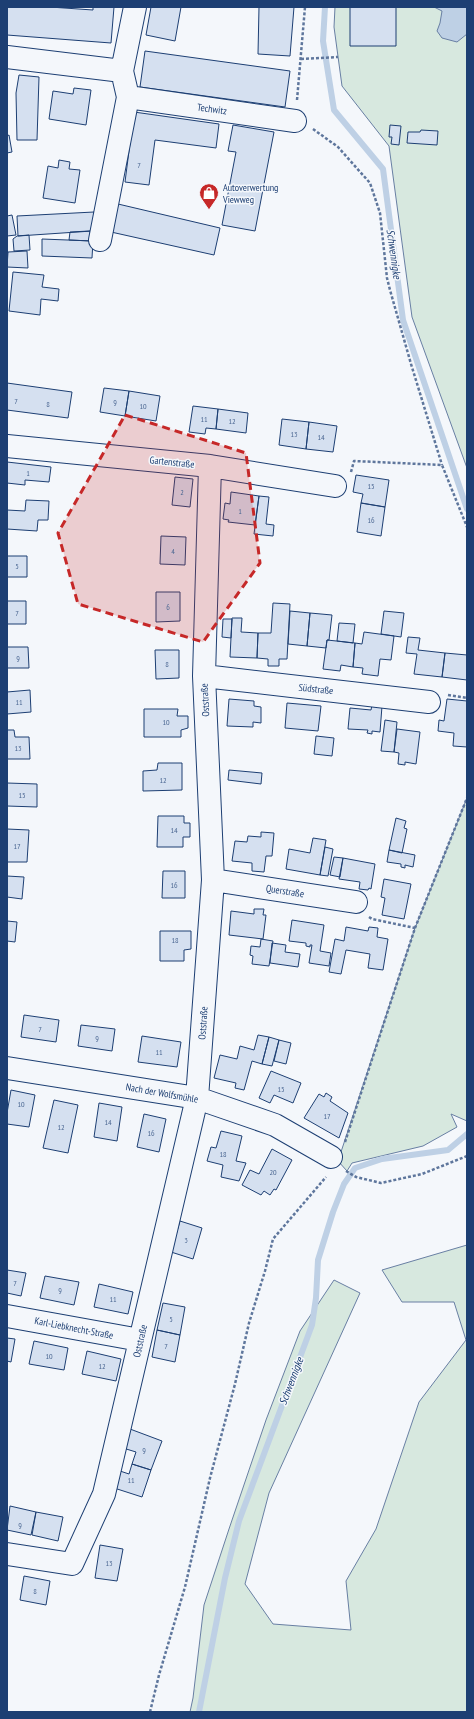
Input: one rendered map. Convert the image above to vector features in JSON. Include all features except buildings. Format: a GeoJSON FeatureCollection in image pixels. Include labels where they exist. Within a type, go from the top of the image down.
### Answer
{"type":"FeatureCollection","features":[{"type":"Feature","properties":{"kind":"street"},"geometry":{"type":"LineString","coordinates":[[100,240],[128,97],[122,70],[135,7]]}},
{"type":"Feature","properties":{"kind":"street"},"geometry":{"type":"LineString","coordinates":[[7,57],[122,70]]}},
{"type":"Feature","properties":{"kind":"street","name":"Techwitz"},"geometry":{"type":"LineString","coordinates":[[128,97],[295,121]]}},
{"type":"Feature","properties":{"kind":"street","name":"Gartenstraße"},"geometry":{"type":"LineString","coordinates":[[7,446],[210,466],[335,486]]}},
{"type":"Feature","properties":{"kind":"street","name":"Oststraße"},"geometry":{"type":"LineString","coordinates":[[7,1554],[72,1564],[104,1494],[197,1098],[213,880],[204,676],[210,466]]}},
{"type":"Feature","properties":{"kind":"street","name":"Südstraße"},"geometry":{"type":"LineString","coordinates":[[204,676],[429,702]]}},
{"type":"Feature","properties":{"kind":"street","name":"Querstraße"},"geometry":{"type":"LineString","coordinates":[[213,880],[354,902]]}},
{"type":"Feature","properties":{"kind":"street","name":"Nach der Wolfsmühle"},"geometry":{"type":"LineString","coordinates":[[7,1068],[197,1098],[275,1125],[333,1167]]}},
{"type":"Feature","properties":{"kind":"street","name":"Karl-Liebknecht-Straße"},"geometry":{"type":"LineString","coordinates":[[7,1316],[140,1340]]}},
{"type":"Feature","properties":{"kind":"path"},"geometry":{"type":"LineString","coordinates":[[304,7],[295,121],[318,132],[338,147],[370,183],[380,213],[387,278],[390,290],[442,465],[467,528]]}},
{"type":"Feature","properties":{"kind":"path"},"geometry":{"type":"LineString","coordinates":[[301,58],[338,57]]}},
{"type":"Feature","properties":{"kind":"path"},"geometry":{"type":"LineString","coordinates":[[335,486],[351,474],[354,461],[442,465]]}},
{"type":"Feature","properties":{"kind":"path"},"geometry":{"type":"LineString","coordinates":[[150,1712],[159,1675],[185,1587],[249,1323],[273,1239],[338,1161],[415,928],[467,798]]}},
{"type":"Feature","properties":{"kind":"path"},"geometry":{"type":"LineString","coordinates":[[354,902],[372,919],[415,928]]}},
{"type":"Feature","properties":{"kind":"path"},"geometry":{"type":"LineString","coordinates":[[333,1167],[347,1171],[356,1177],[381,1182],[422,1174],[467,1156]]}},
{"type":"Feature","properties":{"kind":"highlighted area"},"geometry":{"type":"Polygon","coordinates":[[[125,415],[246,453],[260,563],[203,642],[78,604],[58,533],[125,415]]]}},
{"type":"Feature","properties":{"kind":"shaded area"},"geometry":{"type":"Polygon","coordinates":[[[335,7],[467,7],[467,468],[412,317],[389,146],[342,86],[334,27],[335,7]]]}},
{"type":"Feature","properties":{"kind":"shaded area"},"geometry":{"type":"Polygon","coordinates":[[[467,798],[467,1121],[451,1114],[457,1127],[423,1146],[352,1163],[347,1171],[338,1161],[415,928],[467,798]]]}},
{"type":"Feature","properties":{"kind":"shaded area"},"geometry":{"type":"Polygon","coordinates":[[[467,1245],[467,1712],[190,1712],[204,1605],[266,1420],[300,1331],[334,1280],[360,1293],[269,1493],[245,1584],[273,1624],[351,1630],[346,1581],[376,1529],[419,1402],[466,1340],[454,1302],[402,1302],[382,1270],[467,1245]]]}},
{"type":"Feature","properties":{"kind":"water"},"geometry":{"type":"Polygon","coordinates":[[[434,7],[467,7],[467,34],[457,42],[442,38],[437,31],[442,11],[434,7]]]}},
{"type":"Feature","properties":{"kind":"waterway","name":"Schwennigke"},"geometry":{"type":"LineString","coordinates":[[325,7],[323,41],[334,110],[383,169],[403,320],[467,509]]}},
{"type":"Feature","properties":{"kind":"waterway","name":"Schwennigke"},"geometry":{"type":"LineString","coordinates":[[199,1712],[225,1578],[239,1521],[312,1325],[316,1298],[318,1260],[333,1212],[344,1184],[355,1168],[382,1159],[448,1150],[467,1134]]}},
{"type":"Feature","properties":{"kind":"place","name":"Autoverwertung Viewweg"},"geometry":{"type":"Point","coordinates":[209,210]}}]}
